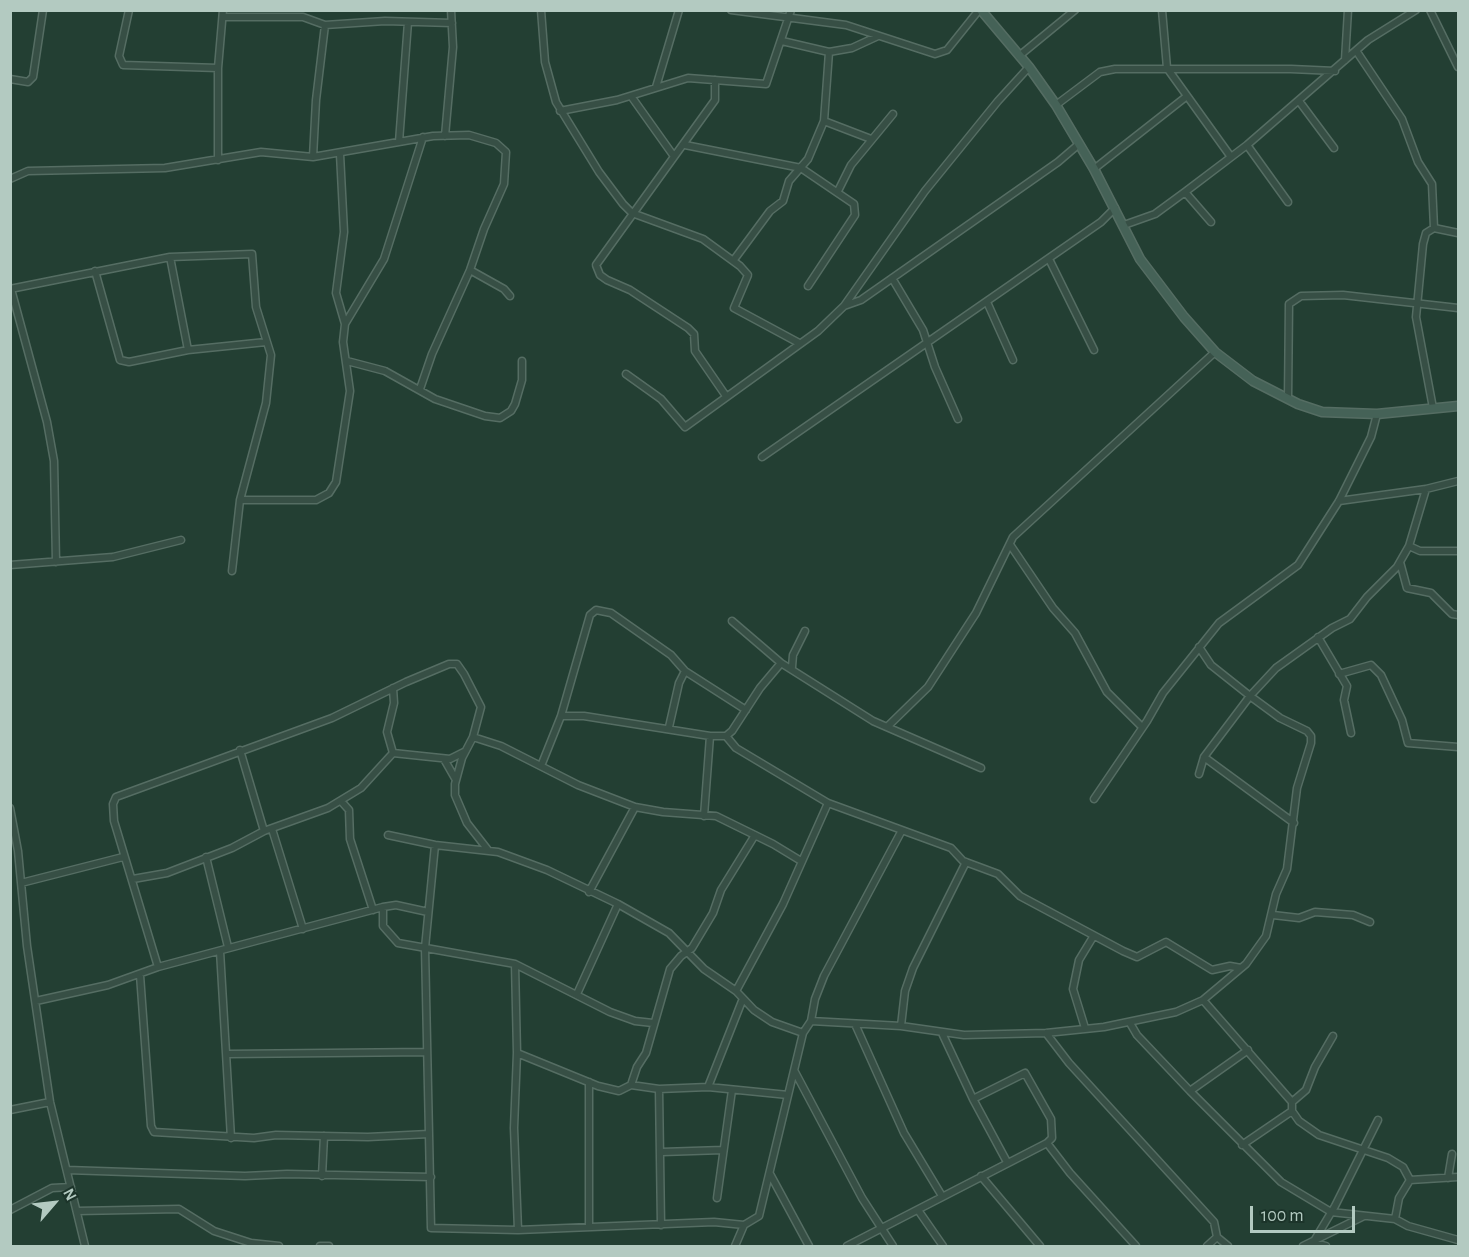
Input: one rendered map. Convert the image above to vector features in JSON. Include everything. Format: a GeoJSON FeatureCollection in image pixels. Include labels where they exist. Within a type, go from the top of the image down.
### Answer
{"type":"FeatureCollection","features":[{"type":"Feature","properties":{"kind":"street"},"geometry":{"type":"LineString","coordinates":[[10,79],[28,82],[33,77],[43,10]]}},
{"type":"Feature","properties":{"kind":"street"},"geometry":{"type":"LineString","coordinates":[[129,10],[119,56],[123,65],[218,68]]}},
{"type":"Feature","properties":{"kind":"street"},"geometry":{"type":"LineString","coordinates":[[445,136],[453,47],[451,10]]}},
{"type":"Feature","properties":{"kind":"street"},"geometry":{"type":"LineString","coordinates":[[542,10],[545,62],[560,111],[599,172],[632,213],[703,239],[733,261],[748,275],[734,308],[799,343]]}},
{"type":"Feature","properties":{"kind":"street"},"geometry":{"type":"LineString","coordinates":[[656,87],[679,10]]}},
{"type":"Feature","properties":{"kind":"street"},"geometry":{"type":"LineString","coordinates":[[731,10],[790,20],[846,25],[925,52],[940,53],[947,50],[980,10],[1029,67],[1056,105],[1094,169],[1140,260],[1184,317],[1215,352],[1253,381],[1288,399],[1322,412],[1377,414],[1458,406]]}},
{"type":"Feature","properties":{"kind":"street"},"geometry":{"type":"LineString","coordinates":[[560,111],[632,96],[688,78],[766,84],[790,20],[791,10]]}},
{"type":"Feature","properties":{"kind":"street"},"geometry":{"type":"LineString","coordinates":[[1019,56],[1075,10]]}},
{"type":"Feature","properties":{"kind":"street"},"geometry":{"type":"LineString","coordinates":[[1162,10],[1167,68],[1231,157]]}},
{"type":"Feature","properties":{"kind":"street"},"geometry":{"type":"LineString","coordinates":[[1345,60],[1348,10]]}},
{"type":"Feature","properties":{"kind":"street"},"geometry":{"type":"LineString","coordinates":[[1430,10],[1458,67]]}},
{"type":"Feature","properties":{"kind":"street"},"geometry":{"type":"LineString","coordinates":[[1124,225],[1155,214],[1185,192],[1247,145],[1382,30],[1412,11]]}},
{"type":"Feature","properties":{"kind":"street"},"geometry":{"type":"LineString","coordinates":[[218,160],[218,68],[224,14],[303,14],[325,25],[452,23]]}},
{"type":"Feature","properties":{"kind":"street"},"geometry":{"type":"LineString","coordinates":[[399,142],[408,22]]}},
{"type":"Feature","properties":{"kind":"street"},"geometry":{"type":"LineString","coordinates":[[313,157],[316,100],[325,25]]}},
{"type":"Feature","properties":{"kind":"street"},"geometry":{"type":"LineString","coordinates":[[782,40],[828,52],[852,48],[878,36]]}},
{"type":"Feature","properties":{"kind":"street"},"geometry":{"type":"LineString","coordinates":[[733,261],[770,211],[781,206],[789,181],[801,168],[824,121],[828,52]]}},
{"type":"Feature","properties":{"kind":"street"},"geometry":{"type":"LineString","coordinates":[[1357,52],[1402,119],[1418,162],[1432,184],[1434,228]]}},
{"type":"Feature","properties":{"kind":"street"},"geometry":{"type":"LineString","coordinates":[[626,374],[661,399],[685,427],[824,326],[843,306],[925,191],[998,101],[1029,67]]}},
{"type":"Feature","properties":{"kind":"street"},"geometry":{"type":"LineString","coordinates":[[1056,105],[1100,72],[1114,69],[1335,71]]}},
{"type":"Feature","properties":{"kind":"street"},"geometry":{"type":"LineString","coordinates":[[715,80],[715,100],[685,145],[673,155],[596,265],[600,275],[630,290],[694,334],[695,351],[726,396]]}},
{"type":"Feature","properties":{"kind":"street"},"geometry":{"type":"LineString","coordinates":[[632,96],[673,155]]}},
{"type":"Feature","properties":{"kind":"street"},"geometry":{"type":"LineString","coordinates":[[1094,169],[1187,96]]}},
{"type":"Feature","properties":{"kind":"street"},"geometry":{"type":"LineString","coordinates":[[1299,101],[1334,148]]}},
{"type":"Feature","properties":{"kind":"street"},"geometry":{"type":"LineString","coordinates":[[838,191],[851,165],[893,114]]}},
{"type":"Feature","properties":{"kind":"street"},"geometry":{"type":"LineString","coordinates":[[824,121],[871,139]]}},
{"type":"Feature","properties":{"kind":"street"},"geometry":{"type":"LineString","coordinates":[[10,179],[28,171],[56,168],[165,168],[261,152],[313,157],[340,154],[423,137],[469,135],[496,143],[506,152],[504,183],[484,229],[470,270],[432,354],[420,389]]}},
{"type":"Feature","properties":{"kind":"street"},"geometry":{"type":"LineString","coordinates":[[345,324],[384,259],[423,137]]}},
{"type":"Feature","properties":{"kind":"street"},"geometry":{"type":"LineString","coordinates":[[843,306],[861,300],[1058,162],[1079,144]]}},
{"type":"Feature","properties":{"kind":"street"},"geometry":{"type":"LineString","coordinates":[[685,145],[801,168],[854,204],[855,214],[808,286]]}},
{"type":"Feature","properties":{"kind":"street"},"geometry":{"type":"LineString","coordinates":[[1247,145],[1288,202]]}},
{"type":"Feature","properties":{"kind":"street"},"geometry":{"type":"LineString","coordinates":[[240,500],[316,500],[329,493],[336,482],[350,401],[344,342],[345,324],[336,293],[344,232],[340,154]]}},
{"type":"Feature","properties":{"kind":"street"},"geometry":{"type":"LineString","coordinates":[[1185,192],[1211,222]]}},
{"type":"Feature","properties":{"kind":"street"},"geometry":{"type":"LineString","coordinates":[[762,457],[1049,259],[1101,222],[1114,208]]}},
{"type":"Feature","properties":{"kind":"street"},"geometry":{"type":"LineString","coordinates":[[1433,408],[1416,317],[1423,244],[1426,233],[1434,228],[1458,233]]}},
{"type":"Feature","properties":{"kind":"street"},"geometry":{"type":"LineString","coordinates":[[56,562],[54,461],[49,432],[11,289],[171,257],[252,254],[256,307],[271,355],[266,403],[240,500],[232,571]]}},
{"type":"Feature","properties":{"kind":"street"},"geometry":{"type":"LineString","coordinates":[[171,257],[188,350]]}},
{"type":"Feature","properties":{"kind":"street"},"geometry":{"type":"LineString","coordinates":[[1049,259],[1094,350]]}},
{"type":"Feature","properties":{"kind":"street"},"geometry":{"type":"LineString","coordinates":[[470,270],[504,289],[510,296]]}},
{"type":"Feature","properties":{"kind":"street"},"geometry":{"type":"LineString","coordinates":[[95,271],[120,360],[129,362],[188,350],[266,342]]}},
{"type":"Feature","properties":{"kind":"street"},"geometry":{"type":"LineString","coordinates":[[892,278],[927,344],[958,419]]}},
{"type":"Feature","properties":{"kind":"street"},"geometry":{"type":"LineString","coordinates":[[1288,399],[1290,304],[1301,296],[1317,294],[1458,308]]}},
{"type":"Feature","properties":{"kind":"street"},"geometry":{"type":"LineString","coordinates":[[987,302],[1013,360]]}},
{"type":"Feature","properties":{"kind":"street"},"geometry":{"type":"LineString","coordinates":[[887,727],[928,687],[976,613],[1011,546],[1013,537],[1215,352]]}},
{"type":"Feature","properties":{"kind":"street"},"geometry":{"type":"LineString","coordinates":[[347,361],[374,366],[435,399],[485,416],[500,418],[511,411],[515,404],[522,380],[522,361]]}},
{"type":"Feature","properties":{"kind":"street"},"geometry":{"type":"LineString","coordinates":[[1094,799],[1163,693],[1220,623],[1298,566],[1339,501],[1371,437],[1377,414]]}},
{"type":"Feature","properties":{"kind":"street"},"geometry":{"type":"LineString","coordinates":[[1339,501],[1426,489],[1458,481]]}},
{"type":"Feature","properties":{"kind":"street"},"geometry":{"type":"LineString","coordinates":[[1199,774],[1204,757],[1250,696],[1286,659],[1350,619],[1400,562],[1409,546],[1426,489]]}},
{"type":"Feature","properties":{"kind":"street"},"geometry":{"type":"LineString","coordinates":[[10,565],[113,557],[181,540]]}},
{"type":"Feature","properties":{"kind":"street"},"geometry":{"type":"LineString","coordinates":[[1011,546],[1053,608],[1075,633],[1107,692],[1142,727]]}},
{"type":"Feature","properties":{"kind":"street"},"geometry":{"type":"LineString","coordinates":[[1409,546],[1420,551],[1458,551]]}},
{"type":"Feature","properties":{"kind":"street"},"geometry":{"type":"LineString","coordinates":[[1400,562],[1407,588],[1431,593],[1452,614],[1458,615]]}},
{"type":"Feature","properties":{"kind":"street"},"geometry":{"type":"LineString","coordinates":[[541,766],[561,716],[590,615],[596,610],[611,613],[670,656],[686,671],[746,710]]}},
{"type":"Feature","properties":{"kind":"street"},"geometry":{"type":"LineString","coordinates":[[732,621],[782,663],[821,689],[887,727],[981,768]]}},
{"type":"Feature","properties":{"kind":"street"},"geometry":{"type":"LineString","coordinates":[[792,668],[793,654],[805,631]]}},
{"type":"Feature","properties":{"kind":"street"},"geometry":{"type":"LineString","coordinates":[[1318,637],[1347,686],[1344,700],[1351,733]]}},
{"type":"Feature","properties":{"kind":"street"},"geometry":{"type":"LineString","coordinates":[[812,1021],[901,1026],[964,1035],[1046,1033],[1130,1023],[1176,1012],[1203,1000],[1241,968],[1254,955],[1266,936],[1273,915],[1276,894],[1287,869],[1297,788],[1311,743],[1311,736],[1307,731],[1280,718],[1250,696],[1211,665],[1199,647]]}},
{"type":"Feature","properties":{"kind":"street"},"geometry":{"type":"LineString","coordinates":[[561,716],[584,716],[645,727],[669,727],[710,736],[726,736],[782,663]]}},
{"type":"Feature","properties":{"kind":"street"},"geometry":{"type":"LineString","coordinates":[[158,967],[133,879],[123,857],[114,820],[113,804],[116,797],[155,785],[240,750],[332,718],[449,664],[457,664],[470,682],[481,707],[473,737],[464,752],[456,780],[457,803],[488,850]]}},
{"type":"Feature","properties":{"kind":"street"},"geometry":{"type":"LineString","coordinates":[[1340,674],[1371,664],[1382,675],[1402,720],[1408,743],[1458,747]]}},
{"type":"Feature","properties":{"kind":"street"},"geometry":{"type":"LineString","coordinates":[[669,727],[679,682],[686,671]]}},
{"type":"Feature","properties":{"kind":"street"},"geometry":{"type":"LineString","coordinates":[[393,688],[394,703],[387,732],[393,753]]}},
{"type":"Feature","properties":{"kind":"street"},"geometry":{"type":"LineString","coordinates":[[704,816],[710,736]]}},
{"type":"Feature","properties":{"kind":"street"},"geometry":{"type":"LineString","coordinates":[[726,736],[736,748],[828,803],[902,832],[951,848],[966,862],[998,874],[1020,897],[1093,938],[1137,957],[1166,942],[1212,970],[1230,966],[1241,968]]}},
{"type":"Feature","properties":{"kind":"street"},"geometry":{"type":"LineString","coordinates":[[473,737],[501,746],[578,785],[636,807],[716,816],[801,861]]}},
{"type":"Feature","properties":{"kind":"street"},"geometry":{"type":"LineString","coordinates":[[240,750],[264,831]]}},
{"type":"Feature","properties":{"kind":"street"},"geometry":{"type":"LineString","coordinates":[[393,753],[450,759],[464,752]]}},
{"type":"Feature","properties":{"kind":"street"},"geometry":{"type":"LineString","coordinates":[[133,879],[167,873],[232,848],[264,831],[340,801],[361,788],[393,753]]}},
{"type":"Feature","properties":{"kind":"street"},"geometry":{"type":"LineString","coordinates":[[1204,757],[1294,823]]}},
{"type":"Feature","properties":{"kind":"street"},"geometry":{"type":"LineString","coordinates":[[444,759],[456,780]]}},
{"type":"Feature","properties":{"kind":"street"},"geometry":{"type":"LineString","coordinates":[[340,801],[349,810],[350,839],[373,910]]}},
{"type":"Feature","properties":{"kind":"street"},"geometry":{"type":"LineString","coordinates":[[736,992],[783,904],[828,803]]}},
{"type":"Feature","properties":{"kind":"street"},"geometry":{"type":"LineString","coordinates":[[590,892],[636,807]]}},
{"type":"Feature","properties":{"kind":"street"},"geometry":{"type":"LineString","coordinates":[[10,808],[18,851],[18,873],[51,1102],[85,1246]]}},
{"type":"Feature","properties":{"kind":"street"},"geometry":{"type":"LineString","coordinates":[[272,828],[303,929]]}},
{"type":"Feature","properties":{"kind":"street"},"geometry":{"type":"LineString","coordinates":[[435,845],[425,948],[431,1228],[518,1230],[714,1222],[744,1225],[754,1221],[759,1215],[803,1033],[812,1021],[815,999],[824,976],[902,832]]}},
{"type":"Feature","properties":{"kind":"street"},"geometry":{"type":"LineString","coordinates":[[388,835],[435,845],[488,850],[535,864],[618,904],[669,933],[704,969],[736,992],[742,1001],[772,1022],[803,1033]]}},
{"type":"Feature","properties":{"kind":"street"},"geometry":{"type":"LineString","coordinates":[[631,1085],[637,1067],[646,1053],[670,969],[688,951],[713,913],[721,890],[755,835]]}},
{"type":"Feature","properties":{"kind":"street"},"geometry":{"type":"LineString","coordinates":[[21,883],[123,857]]}},
{"type":"Feature","properties":{"kind":"street"},"geometry":{"type":"LineString","coordinates":[[206,857],[228,947]]}},
{"type":"Feature","properties":{"kind":"street"},"geometry":{"type":"LineString","coordinates":[[901,1026],[905,991],[913,968],[966,862]]}},
{"type":"Feature","properties":{"kind":"street"},"geometry":{"type":"LineString","coordinates":[[10,876],[18,873]]}},
{"type":"Feature","properties":{"kind":"street"},"geometry":{"type":"LineString","coordinates":[[577,994],[618,904]]}},
{"type":"Feature","properties":{"kind":"street"},"geometry":{"type":"LineString","coordinates":[[36,1001],[108,986],[158,967],[383,907],[396,905],[428,912]]}},
{"type":"Feature","properties":{"kind":"street"},"geometry":{"type":"LineString","coordinates":[[383,907],[383,926],[393,940],[515,964],[620,1016],[653,1023]]}},
{"type":"Feature","properties":{"kind":"street"},"geometry":{"type":"LineString","coordinates":[[1273,915],[1299,918],[1315,912],[1344,914],[1370,922]]}},
{"type":"Feature","properties":{"kind":"street"},"geometry":{"type":"LineString","coordinates":[[1085,1028],[1073,989],[1079,960],[1093,938]]}},
{"type":"Feature","properties":{"kind":"street"},"geometry":{"type":"LineString","coordinates":[[220,951],[228,1054],[231,1138]]}},
{"type":"Feature","properties":{"kind":"street"},"geometry":{"type":"LineString","coordinates":[[515,964],[517,1053],[514,1128],[518,1230]]}},
{"type":"Feature","properties":{"kind":"street"},"geometry":{"type":"LineString","coordinates":[[140,975],[151,1126],[154,1132],[231,1138],[276,1135],[429,1134]]}},
{"type":"Feature","properties":{"kind":"street"},"geometry":{"type":"LineString","coordinates":[[1203,1000],[1292,1102],[1292,1111],[1299,1121],[1319,1135],[1404,1167],[1410,1180]]}},
{"type":"Feature","properties":{"kind":"street"},"geometry":{"type":"LineString","coordinates":[[708,1087],[742,1001]]}},
{"type":"Feature","properties":{"kind":"street"},"geometry":{"type":"LineString","coordinates":[[1130,1023],[1137,1035],[1190,1091],[1281,1182],[1331,1212],[1395,1219],[1408,1226],[1458,1240]]}},
{"type":"Feature","properties":{"kind":"street"},"geometry":{"type":"LineString","coordinates":[[855,1024],[904,1133],[942,1196]]}},
{"type":"Feature","properties":{"kind":"street"},"geometry":{"type":"LineString","coordinates":[[942,1033],[973,1099],[1007,1162]]}},
{"type":"Feature","properties":{"kind":"street"},"geometry":{"type":"LineString","coordinates":[[1046,1033],[1069,1063],[1214,1222],[1217,1237],[1228,1246]]}},
{"type":"Feature","properties":{"kind":"street"},"geometry":{"type":"LineString","coordinates":[[1292,1102],[1306,1090],[1315,1067],[1333,1036]]}},
{"type":"Feature","properties":{"kind":"street"},"geometry":{"type":"LineString","coordinates":[[1190,1091],[1248,1050]]}},
{"type":"Feature","properties":{"kind":"street"},"geometry":{"type":"LineString","coordinates":[[228,1054],[427,1052]]}},
{"type":"Feature","properties":{"kind":"street"},"geometry":{"type":"LineString","coordinates":[[517,1053],[574,1074],[589,1082],[619,1091],[631,1085],[659,1089],[708,1087],[788,1095]]}},
{"type":"Feature","properties":{"kind":"street"},"geometry":{"type":"LineString","coordinates":[[795,1071],[880,1229],[893,1246]]}},
{"type":"Feature","properties":{"kind":"street"},"geometry":{"type":"LineString","coordinates":[[847,1246],[1047,1143],[1052,1138],[1051,1119],[1025,1073],[973,1099]]}},
{"type":"Feature","properties":{"kind":"street"},"geometry":{"type":"LineString","coordinates":[[589,1082],[589,1226]]}},
{"type":"Feature","properties":{"kind":"street"},"geometry":{"type":"LineString","coordinates":[[659,1089],[662,1152],[661,1225]]}},
{"type":"Feature","properties":{"kind":"street"},"geometry":{"type":"LineString","coordinates":[[717,1198],[732,1090]]}},
{"type":"Feature","properties":{"kind":"street"},"geometry":{"type":"LineString","coordinates":[[10,1110],[51,1102]]}},
{"type":"Feature","properties":{"kind":"street"},"geometry":{"type":"LineString","coordinates":[[1242,1145],[1292,1111]]}},
{"type":"Feature","properties":{"kind":"street"},"geometry":{"type":"LineString","coordinates":[[1312,1245],[1378,1120]]}},
{"type":"Feature","properties":{"kind":"street"},"geometry":{"type":"LineString","coordinates":[[322,1176],[324,1136]]}},
{"type":"Feature","properties":{"kind":"street"},"geometry":{"type":"LineString","coordinates":[[1047,1143],[1070,1173],[1136,1246]]}},
{"type":"Feature","properties":{"kind":"street"},"geometry":{"type":"LineString","coordinates":[[662,1152],[723,1150]]}},
{"type":"Feature","properties":{"kind":"street"},"geometry":{"type":"LineString","coordinates":[[1448,1178],[1452,1154]]}},
{"type":"Feature","properties":{"kind":"street"},"geometry":{"type":"LineString","coordinates":[[67,1170],[225,1176],[431,1178]]}},
{"type":"Feature","properties":{"kind":"street"},"geometry":{"type":"LineString","coordinates":[[770,1174],[809,1246]]}},
{"type":"Feature","properties":{"kind":"street"},"geometry":{"type":"LineString","coordinates":[[981,1176],[1040,1246]]}},
{"type":"Feature","properties":{"kind":"street"},"geometry":{"type":"LineString","coordinates":[[1410,1180],[1458,1177]]}},
{"type":"Feature","properties":{"kind":"street"},"geometry":{"type":"LineString","coordinates":[[1395,1219],[1399,1198],[1410,1180]]}},
{"type":"Feature","properties":{"kind":"street"},"geometry":{"type":"LineString","coordinates":[[10,1210],[52,1188],[71,1187]]}},
{"type":"Feature","properties":{"kind":"street"},"geometry":{"type":"LineString","coordinates":[[77,1211],[179,1209],[214,1231],[251,1243],[279,1246]]}},
{"type":"Feature","properties":{"kind":"street"},"geometry":{"type":"LineString","coordinates":[[918,1210],[943,1246]]}},
{"type":"Feature","properties":{"kind":"street"},"geometry":{"type":"LineString","coordinates":[[1312,1245],[1364,1216]]}},
{"type":"Feature","properties":{"kind":"street"},"geometry":{"type":"LineString","coordinates":[[735,1246],[744,1225]]}},
{"type":"Feature","properties":{"kind":"street"},"geometry":{"type":"LineString","coordinates":[[1207,1246],[1217,1237]]}},
{"type":"Feature","properties":{"kind":"street"},"geometry":{"type":"LineString","coordinates":[[320,1246],[329,1246]]}},
{"type":"Feature","properties":{"kind":"street"},"geometry":{"type":"LineString","coordinates":[[1303,1246],[1326,1246]]}}]}
